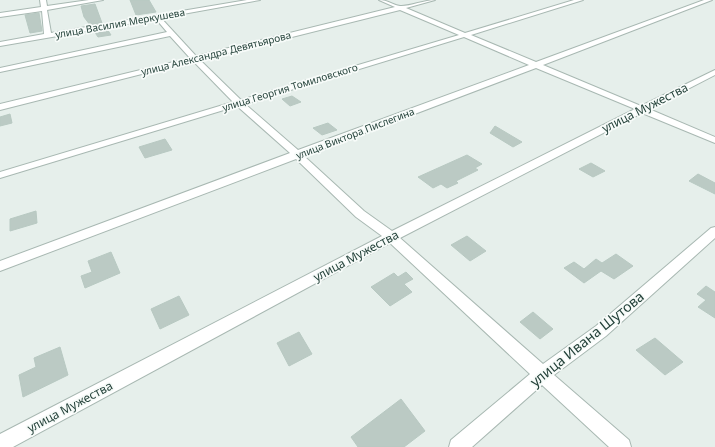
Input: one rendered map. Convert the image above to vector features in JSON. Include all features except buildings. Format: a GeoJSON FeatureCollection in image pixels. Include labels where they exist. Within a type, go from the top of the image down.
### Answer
{"type":"FeatureCollection","features":[{"type":"Feature","properties":{"kind":"street"},"geometry":{"type":"LineString","coordinates":[[43,0],[48,36]]}},
{"type":"Feature","properties":{"kind":"street"},"geometry":{"type":"LineString","coordinates":[[0,15],[100,0]]}},
{"type":"Feature","properties":{"kind":"street","name":"улица Василия Меркушева"},"geometry":{"type":"LineString","coordinates":[[0,44],[157,17],[238,1],[257,0]]}},
{"type":"Feature","properties":{"kind":"street"},"geometry":{"type":"LineString","coordinates":[[382,0],[715,140]]}},
{"type":"Feature","properties":{"kind":"street","name":"улица Александра Девятьярова"},"geometry":{"type":"LineString","coordinates":[[0,106],[432,0]]}},
{"type":"Feature","properties":{"kind":"street","name":"улица Георгия Томиловского"},"geometry":{"type":"LineString","coordinates":[[0,175],[580,0]]}},
{"type":"Feature","properties":{"kind":"street","name":"улица Виктора Пислегина"},"geometry":{"type":"LineString","coordinates":[[0,266],[710,0]]}},
{"type":"Feature","properties":{"kind":"street"},"geometry":{"type":"LineString","coordinates":[[157,17],[195,59],[239,103],[298,155],[360,214],[391,237],[622,447]]}},
{"type":"Feature","properties":{"kind":"street","name":"улица Василия Меркушева"},"geometry":{"type":"LineString","coordinates":[[0,70],[173,33]]}},
{"type":"Feature","properties":{"kind":"street","name":"улица Мужества"},"geometry":{"type":"LineString","coordinates":[[0,444],[391,237],[715,72]]}},
{"type":"Feature","properties":{"kind":"street","name":"улица Ивана Шутова"},"geometry":{"type":"LineString","coordinates":[[458,447],[541,374],[601,331],[715,231]]}}]}
